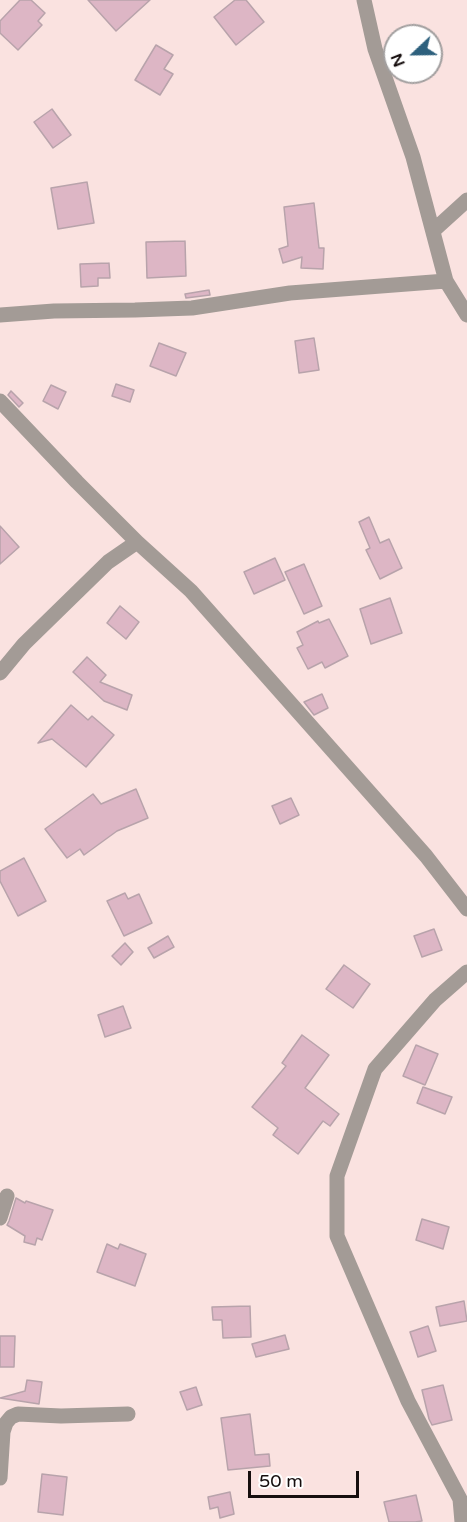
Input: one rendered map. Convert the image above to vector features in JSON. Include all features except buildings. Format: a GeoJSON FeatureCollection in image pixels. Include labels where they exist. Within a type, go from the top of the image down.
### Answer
{"type":"FeatureCollection","features":[{"type":"Feature","properties":{"kind":"street"},"geometry":{"type":"LineString","coordinates":[[364,0],[375,49],[413,158],[446,281],[467,315]]}},
{"type":"Feature","properties":{"kind":"street"},"geometry":{"type":"LineString","coordinates":[[433,231],[467,200]]}},
{"type":"Feature","properties":{"kind":"street"},"geometry":{"type":"LineString","coordinates":[[0,315],[54,311],[192,308],[290,293],[446,281]]}},
{"type":"Feature","properties":{"kind":"street"},"geometry":{"type":"LineString","coordinates":[[0,401],[137,542],[191,591],[411,838],[467,909]]}},
{"type":"Feature","properties":{"kind":"street"},"geometry":{"type":"LineString","coordinates":[[0,673],[24,644],[108,562],[137,542]]}},
{"type":"Feature","properties":{"kind":"street"},"geometry":{"type":"LineString","coordinates":[[462,1522],[463,1497],[408,1401],[337,1236],[337,1176],[375,1069],[435,1000],[467,972]]}},
{"type":"Feature","properties":{"kind":"street"},"geometry":{"type":"LineString","coordinates":[[0,1218],[7,1196]]}},
{"type":"Feature","properties":{"kind":"street"},"geometry":{"type":"LineString","coordinates":[[0,1478],[3,1432],[11,1417],[18,1414],[61,1416],[128,1414]]}}]}
